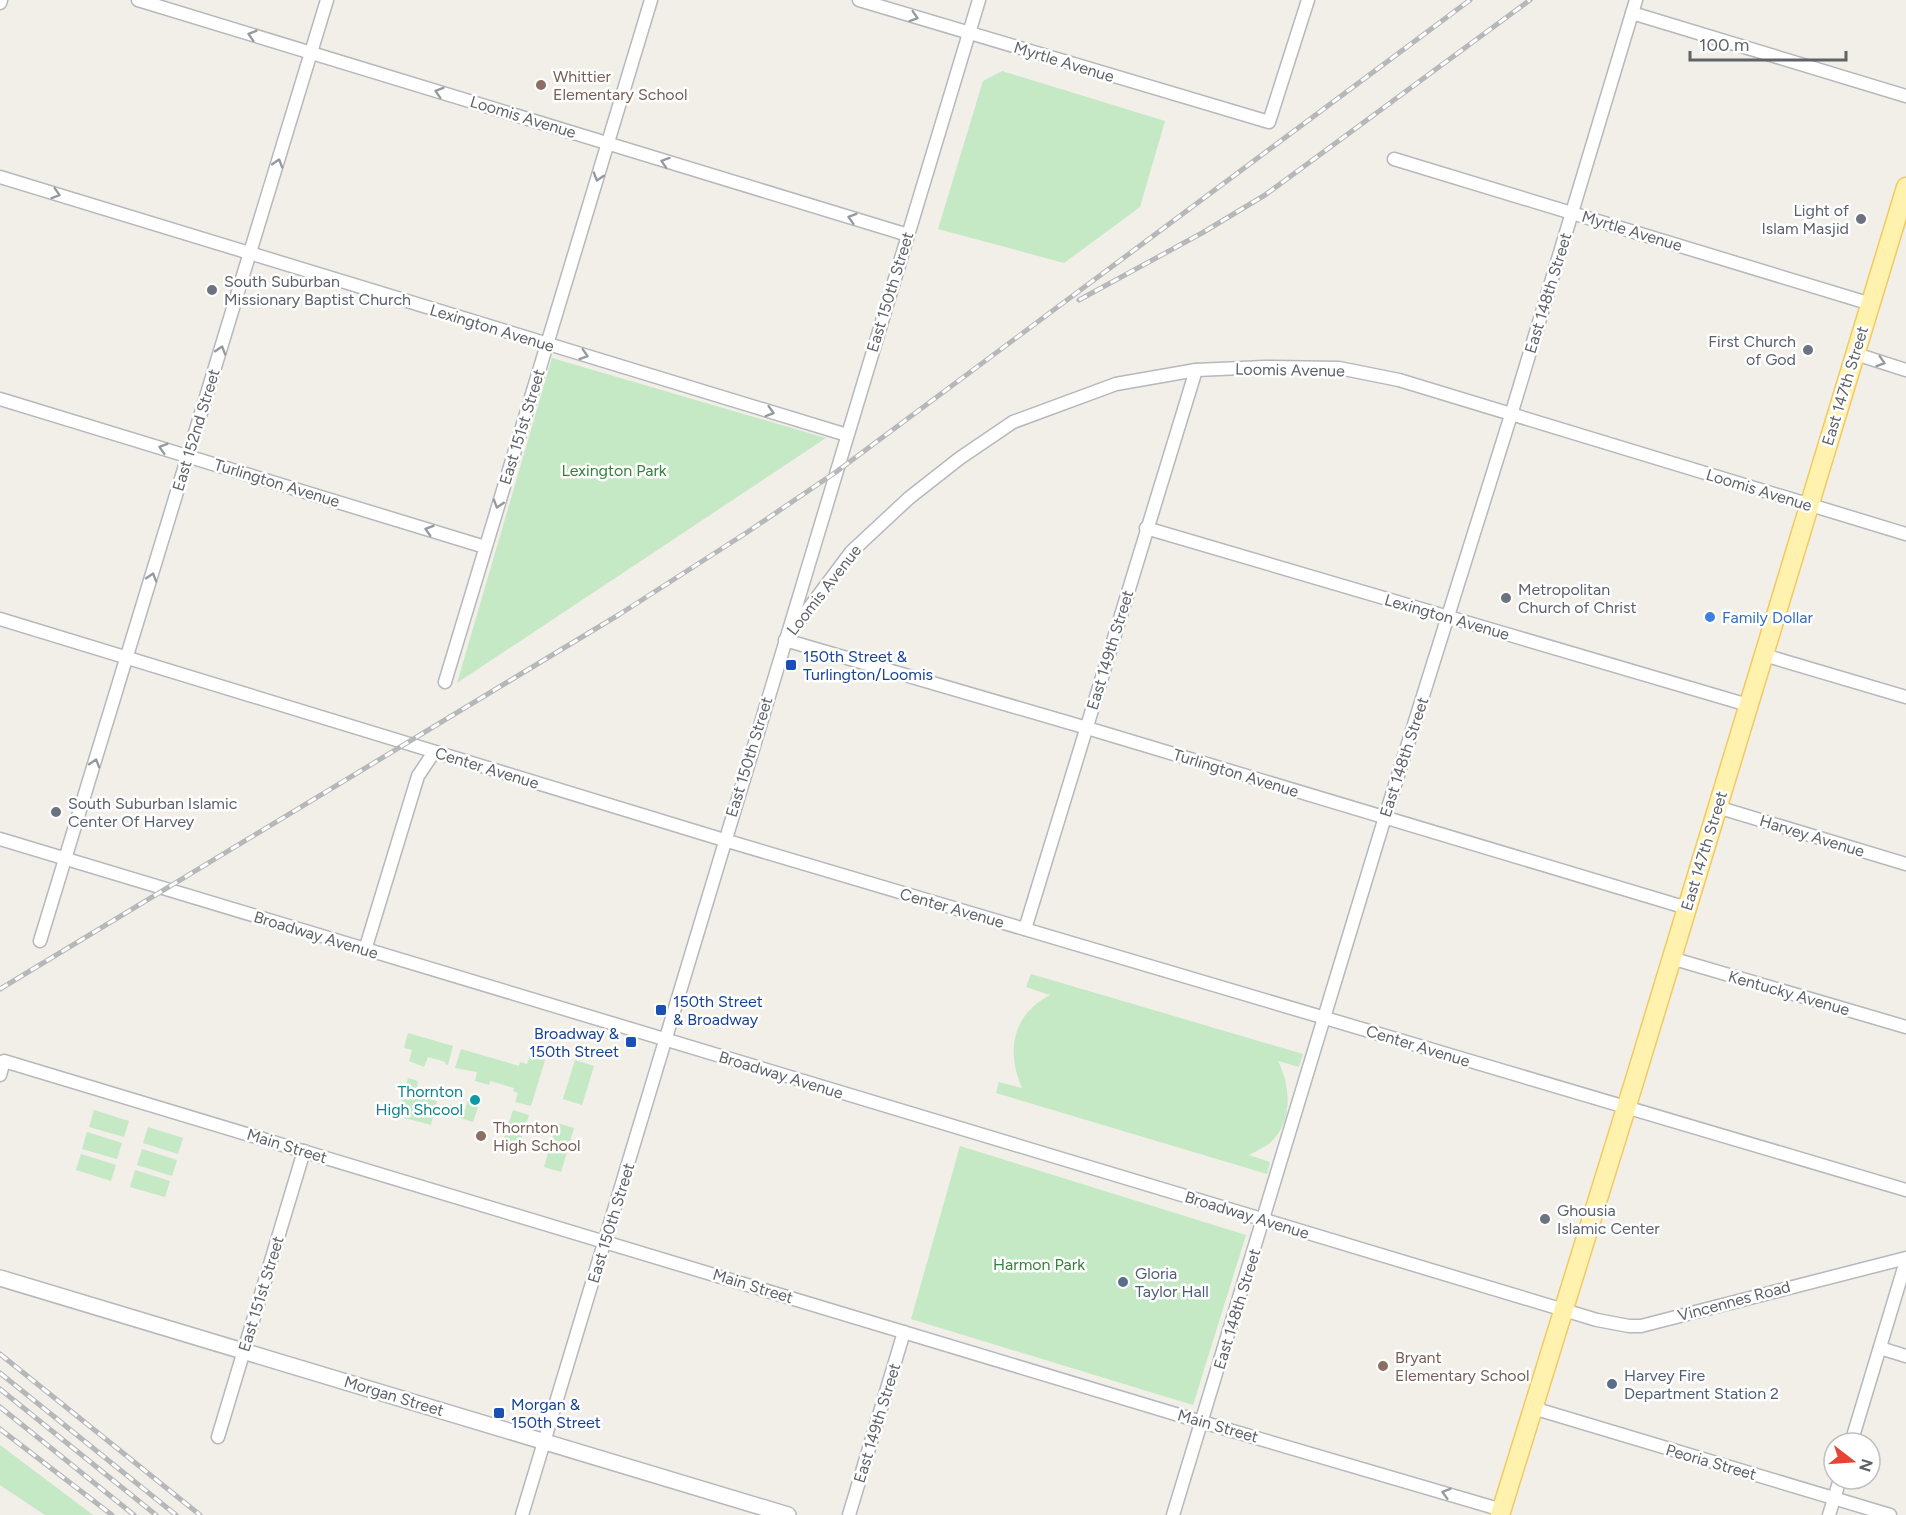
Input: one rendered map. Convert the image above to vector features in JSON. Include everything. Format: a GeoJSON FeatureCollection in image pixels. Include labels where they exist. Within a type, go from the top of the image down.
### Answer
{"type":"FeatureCollection","features":[{"type":"Feature","properties":{"kind":"main road","name":"East 147th Street"},"geometry":{"type":"LineString","coordinates":[[1501,1512],[1904,198]]}},
{"type":"Feature","properties":{"kind":"street","name":"Loomis Avenue"},"geometry":{"type":"LineString","coordinates":[[138,0],[908,235]]}},
{"type":"Feature","properties":{"kind":"street","name":"East 152nd Street"},"geometry":{"type":"LineString","coordinates":[[40,941],[327,0]]}},
{"type":"Feature","properties":{"kind":"street","name":"East 151st Street"},"geometry":{"type":"LineString","coordinates":[[445,682],[651,0]]}},
{"type":"Feature","properties":{"kind":"street","name":"Myrtle Avenue"},"geometry":{"type":"LineString","coordinates":[[859,0],[1269,122],[1308,0]]}},
{"type":"Feature","properties":{"kind":"street","name":"East 150th Street"},"geometry":{"type":"LineString","coordinates":[[522,1515],[979,0]]}},
{"type":"Feature","properties":{"kind":"street","name":"East 148th Street"},"geometry":{"type":"LineString","coordinates":[[1173,1515],[1636,0]]}},
{"type":"Feature","properties":{"kind":"street"},"geometry":{"type":"LineString","coordinates":[[1632,13],[1906,96]]}},
{"type":"Feature","properties":{"kind":"street","name":"Myrtle Avenue"},"geometry":{"type":"LineString","coordinates":[[1394,159],[1871,304]]}},
{"type":"Feature","properties":{"kind":"street","name":"Lexington Avenue"},"geometry":{"type":"LineString","coordinates":[[0,177],[847,435]]}},
{"type":"Feature","properties":{"kind":"street"},"geometry":{"type":"LineString","coordinates":[[1856,354],[1906,370]]}},
{"type":"Feature","properties":{"kind":"street","name":"Loomis Avenue"},"geometry":{"type":"LineString","coordinates":[[785,640],[851,552],[909,498],[960,458],[1013,422],[1116,384],[1196,370],[1265,367],[1339,368],[1399,380],[1906,534]]}},
{"type":"Feature","properties":{"kind":"street","name":"East 149th Street"},"geometry":{"type":"LineString","coordinates":[[1025,929],[1196,370]]}},
{"type":"Feature","properties":{"kind":"street","name":"Turlington Avenue"},"geometry":{"type":"LineString","coordinates":[[0,399],[485,547]]}},
{"type":"Feature","properties":{"kind":"street","name":"Lexington Avenue"},"geometry":{"type":"LineString","coordinates":[[1146,528],[1748,705]]}},
{"type":"Feature","properties":{"kind":"street","name":"Center Avenue"},"geometry":{"type":"LineString","coordinates":[[0,619],[724,840],[1906,1190]]}},
{"type":"Feature","properties":{"kind":"street","name":"Turlington Avenue"},"geometry":{"type":"LineString","coordinates":[[785,640],[1687,908]]}},
{"type":"Feature","properties":{"kind":"street"},"geometry":{"type":"LineString","coordinates":[[1764,655],[1906,697]]}},
{"type":"Feature","properties":{"kind":"street"},"geometry":{"type":"LineString","coordinates":[[365,950],[418,776],[434,752]]}},
{"type":"Feature","properties":{"kind":"street","name":"Harvey Avenue"},"geometry":{"type":"LineString","coordinates":[[1717,807],[1906,864]]}},
{"type":"Feature","properties":{"kind":"street","name":"Broadway Avenue"},"geometry":{"type":"LineString","coordinates":[[0,839],[1562,1310]]}},
{"type":"Feature","properties":{"kind":"street","name":"Kentucky Avenue"},"geometry":{"type":"LineString","coordinates":[[1671,958],[1906,1027]]}},
{"type":"Feature","properties":{"kind":"street","name":"Main Street"},"geometry":{"type":"LineString","coordinates":[[0,1075],[4,1061],[1501,1512]]}},
{"type":"Feature","properties":{"kind":"street","name":"East 151st Street"},"geometry":{"type":"LineString","coordinates":[[218,1437],[304,1151]]}},
{"type":"Feature","properties":{"kind":"street"},"geometry":{"type":"LineString","coordinates":[[1855,1431],[1906,1260]]}},
{"type":"Feature","properties":{"kind":"street","name":"Vincennes Road"},"geometry":{"type":"LineString","coordinates":[[1562,1310],[1597,1320],[1641,1326],[1906,1260]]}},
{"type":"Feature","properties":{"kind":"street","name":"Morgan Street"},"geometry":{"type":"LineString","coordinates":[[0,1278],[789,1515]]}},
{"type":"Feature","properties":{"kind":"street","name":"East 149th Street"},"geometry":{"type":"LineString","coordinates":[[849,1515],[904,1332]]}},
{"type":"Feature","properties":{"kind":"street"},"geometry":{"type":"LineString","coordinates":[[1880,1348],[1906,1356]]}},
{"type":"Feature","properties":{"kind":"street","name":"Peoria Street"},"geometry":{"type":"LineString","coordinates":[[1533,1408],[1890,1515]]}},
{"type":"Feature","properties":{"kind":"street"},"geometry":{"type":"LineString","coordinates":[[1829,1515],[1836,1491]]}},
{"type":"Feature","properties":{"kind":"green space"},"geometry":{"type":"Polygon","coordinates":[[[1002,71],[1165,121],[1140,207],[1064,263],[938,229],[983,81],[1002,71]]]}},
{"type":"Feature","properties":{"kind":"green space","name":"Lexington Park"},"geometry":{"type":"Polygon","coordinates":[[[552,358],[826,438],[457,683],[552,358]]]}},
{"type":"Feature","properties":{"kind":"green space"},"geometry":{"type":"Polygon","coordinates":[[[1031,974],[1303,1054],[1299,1067],[1278,1061],[1285,1082],[1288,1104],[1283,1125],[1270,1143],[1249,1155],[1270,1162],[1267,1174],[996,1093],[999,1082],[1022,1088],[1014,1061],[1016,1035],[1027,1013],[1050,995],[1026,987],[1031,974]]]}},
{"type":"Feature","properties":{"kind":"green space"},"geometry":{"type":"Polygon","coordinates":[[[408,1033],[453,1046],[448,1065],[445,1064],[446,1062],[428,1057],[424,1067],[409,1061],[412,1050],[404,1048],[408,1033]]]}},
{"type":"Feature","properties":{"kind":"green space"},"geometry":{"type":"Polygon","coordinates":[[[461,1049],[519,1066],[520,1062],[527,1064],[530,1056],[545,1060],[531,1106],[515,1102],[518,1093],[513,1091],[514,1088],[490,1081],[489,1085],[475,1081],[477,1072],[455,1068],[461,1049]]]}},
{"type":"Feature","properties":{"kind":"green space"},"geometry":{"type":"Polygon","coordinates":[[[575,1060],[594,1066],[582,1105],[563,1099],[575,1060]]]}},
{"type":"Feature","properties":{"kind":"green space"},"geometry":{"type":"Polygon","coordinates":[[[408,1078],[418,1081],[416,1095],[437,1101],[431,1125],[397,1116],[408,1078]]]}},
{"type":"Feature","properties":{"kind":"green space"},"geometry":{"type":"Polygon","coordinates":[[[472,1098],[480,1101],[473,1122],[442,1112],[444,1104],[465,1110],[468,1100],[472,1098]]]}},
{"type":"Feature","properties":{"kind":"green space"},"geometry":{"type":"Polygon","coordinates":[[[94,1110],[129,1121],[124,1137],[89,1127],[94,1110]]]}},
{"type":"Feature","properties":{"kind":"green space"},"geometry":{"type":"Polygon","coordinates":[[[513,1110],[529,1115],[516,1155],[500,1150],[513,1110]]]}},
{"type":"Feature","properties":{"kind":"green space"},"geometry":{"type":"Polygon","coordinates":[[[557,1123],[574,1128],[561,1172],[544,1167],[557,1123]]]}},
{"type":"Feature","properties":{"kind":"green space"},"geometry":{"type":"Polygon","coordinates":[[[148,1127],[183,1138],[178,1154],[143,1143],[148,1127]]]}},
{"type":"Feature","properties":{"kind":"green space"},"geometry":{"type":"Polygon","coordinates":[[[87,1132],[122,1143],[117,1159],[82,1149],[87,1132]]]}},
{"type":"Feature","properties":{"kind":"green space","name":"Harmon Park"},"geometry":{"type":"Polygon","coordinates":[[[960,1146],[1246,1235],[1193,1405],[911,1319],[960,1146]]]}},
{"type":"Feature","properties":{"kind":"green space"},"geometry":{"type":"Polygon","coordinates":[[[142,1149],[177,1160],[172,1176],[137,1165],[142,1149]]]}},
{"type":"Feature","properties":{"kind":"green space"},"geometry":{"type":"Polygon","coordinates":[[[81,1154],[116,1165],[111,1181],[76,1170],[81,1154]]]}},
{"type":"Feature","properties":{"kind":"green space"},"geometry":{"type":"Polygon","coordinates":[[[135,1170],[170,1181],[165,1197],[130,1187],[135,1170]]]}},
{"type":"Feature","properties":{"kind":"green space"},"geometry":{"type":"Polygon","coordinates":[[[0,1445],[93,1515],[45,1515],[0,1485],[0,1445]]]}},
{"type":"Feature","properties":{"kind":"railway"},"geometry":{"type":"LineString","coordinates":[[0,989],[620,614],[746,533],[836,472],[1470,0]]}},
{"type":"Feature","properties":{"kind":"railway"},"geometry":{"type":"LineString","coordinates":[[1079,300],[1202,233],[1265,195],[1530,0]]}},
{"type":"Feature","properties":{"kind":"railway"},"geometry":{"type":"LineString","coordinates":[[0,1354],[200,1515]]}},
{"type":"Feature","properties":{"kind":"railway"},"geometry":{"type":"LineString","coordinates":[[0,1373],[176,1515]]}},
{"type":"Feature","properties":{"kind":"railway"},"geometry":{"type":"LineString","coordinates":[[0,1389],[156,1515]]}},
{"type":"Feature","properties":{"kind":"railway"},"geometry":{"type":"LineString","coordinates":[[0,1407],[134,1515]]}},
{"type":"Feature","properties":{"kind":"railway"},"geometry":{"type":"LineString","coordinates":[[0,1429],[112,1515]]}},
{"type":"Feature","properties":{"kind":"place","name":"Whittier Elementary School"},"geometry":{"type":"Point","coordinates":[541,85]}},
{"type":"Feature","properties":{"kind":"place","name":"Light of Islam Masjid"},"geometry":{"type":"Point","coordinates":[1861,219]}},
{"type":"Feature","properties":{"kind":"place","name":"South Suburban Missionary Baptist Church"},"geometry":{"type":"Point","coordinates":[212,290]}},
{"type":"Feature","properties":{"kind":"place","name":"First Church of God"},"geometry":{"type":"Point","coordinates":[1808,350]}},
{"type":"Feature","properties":{"kind":"place","name":"Metropolitan Church of Christ"},"geometry":{"type":"Point","coordinates":[1506,598]}},
{"type":"Feature","properties":{"kind":"place","name":"Family Dollar"},"geometry":{"type":"Point","coordinates":[1710,617]}},
{"type":"Feature","properties":{"kind":"place","name":"150th Street & Turlington/Loomis"},"geometry":{"type":"Point","coordinates":[791,665]}},
{"type":"Feature","properties":{"kind":"place","name":"South Suburban Islamic Center Of Harvey"},"geometry":{"type":"Point","coordinates":[56,812]}},
{"type":"Feature","properties":{"kind":"place","name":"150th Street & Broadway"},"geometry":{"type":"Point","coordinates":[661,1010]}},
{"type":"Feature","properties":{"kind":"place","name":"Broadway & 150th Street"},"geometry":{"type":"Point","coordinates":[631,1042]}},
{"type":"Feature","properties":{"kind":"place","name":"Thornton High Shcool"},"geometry":{"type":"Point","coordinates":[475,1100]}},
{"type":"Feature","properties":{"kind":"place","name":"Thornton High School"},"geometry":{"type":"Point","coordinates":[481,1136]}},
{"type":"Feature","properties":{"kind":"place","name":"Ghousia Islamic Center"},"geometry":{"type":"Point","coordinates":[1545,1219]}},
{"type":"Feature","properties":{"kind":"place","name":"Gloria Taylor Hall"},"geometry":{"type":"Point","coordinates":[1123,1282]}},
{"type":"Feature","properties":{"kind":"place","name":"Bryant Elementary School"},"geometry":{"type":"Point","coordinates":[1383,1366]}},
{"type":"Feature","properties":{"kind":"place","name":"Harvey Fire Department Station 2"},"geometry":{"type":"Point","coordinates":[1612,1384]}},
{"type":"Feature","properties":{"kind":"place","name":"Morgan & 150th Street"},"geometry":{"type":"Point","coordinates":[499,1413]}}]}
